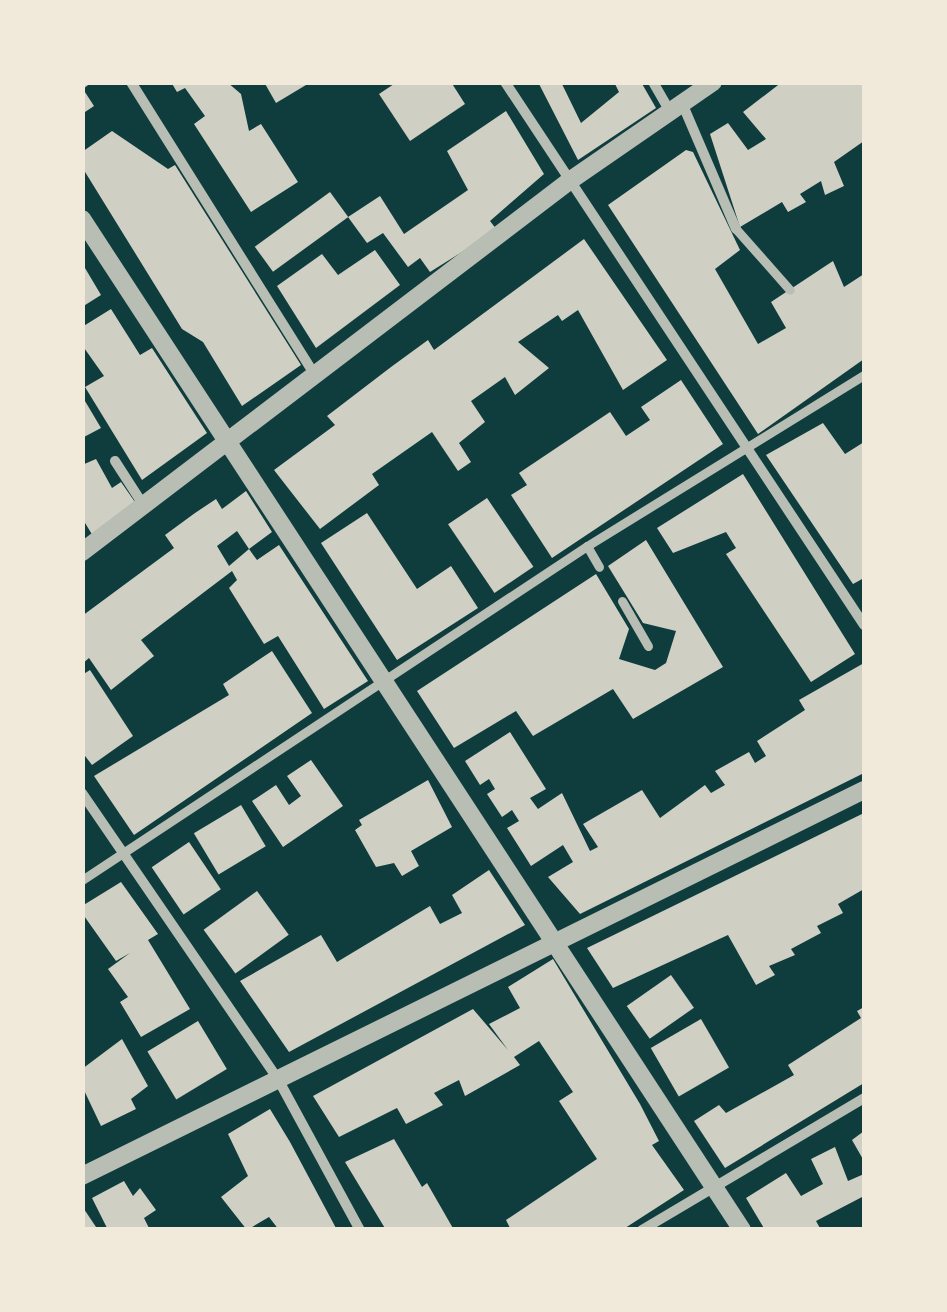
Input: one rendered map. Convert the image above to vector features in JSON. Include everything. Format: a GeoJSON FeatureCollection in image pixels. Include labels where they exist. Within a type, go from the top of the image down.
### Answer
{"type":"FeatureCollection","features":[{"type":"Feature","properties":{"kind":"street"},"geometry":{"type":"LineString","coordinates":[[131,82],[313,372]]}},
{"type":"Feature","properties":{"kind":"street"},"geometry":{"type":"LineString","coordinates":[[505,82],[864,626]]}},
{"type":"Feature","properties":{"kind":"street"},"geometry":{"type":"LineString","coordinates":[[653,82],[676,107],[736,230],[790,290]]}},
{"type":"Feature","properties":{"kind":"street"},"geometry":{"type":"LineString","coordinates":[[82,552],[313,372],[568,182],[713,82]]}},
{"type":"Feature","properties":{"kind":"street"},"geometry":{"type":"LineString","coordinates":[[82,219],[742,1230]]}},
{"type":"Feature","properties":{"kind":"street"},"geometry":{"type":"LineString","coordinates":[[843,374],[849,385]]}},
{"type":"Feature","properties":{"kind":"street"},"geometry":{"type":"LineString","coordinates":[[82,880],[587,546],[864,375]]}},
{"type":"Feature","properties":{"kind":"street"},"geometry":{"type":"LineString","coordinates":[[115,461],[144,506]]}},
{"type":"Feature","properties":{"kind":"street"},"geometry":{"type":"LineString","coordinates":[[587,546],[599,566]]}},
{"type":"Feature","properties":{"kind":"street"},"geometry":{"type":"LineString","coordinates":[[622,602],[648,646]]}},
{"type":"Feature","properties":{"kind":"street"},"geometry":{"type":"LineString","coordinates":[[82,1176],[279,1081],[553,940],[864,790]]}},
{"type":"Feature","properties":{"kind":"street"},"geometry":{"type":"LineString","coordinates":[[82,793],[120,855],[279,1081],[360,1230]]}},
{"type":"Feature","properties":{"kind":"street"},"geometry":{"type":"LineString","coordinates":[[642,1230],[864,1098]]}},
{"type":"Feature","properties":{"kind":"building"},"geometry":{"type":"Polygon","coordinates":[[[82,82],[92,82],[83,89],[94,106],[82,114],[82,82]]]}},
{"type":"Feature","properties":{"kind":"building"},"geometry":{"type":"Polygon","coordinates":[[[171,82],[227,82],[241,94],[249,131],[261,124],[298,182],[251,212],[194,124],[205,116],[185,88],[177,92],[171,82]]]}},
{"type":"Feature","properties":{"kind":"building"},"geometry":{"type":"Polygon","coordinates":[[[264,82],[311,82],[276,103],[264,82]]]}},
{"type":"Feature","properties":{"kind":"building"},"geometry":{"type":"Polygon","coordinates":[[[397,82],[451,82],[465,104],[410,141],[379,94],[397,82]]]}},
{"type":"Feature","properties":{"kind":"building"},"geometry":{"type":"Polygon","coordinates":[[[538,82],[561,82],[581,123],[619,92],[614,82],[641,82],[656,108],[578,160],[538,82]]]}},
{"type":"Feature","properties":{"kind":"building"},"geometry":{"type":"Polygon","coordinates":[[[782,82],[864,82],[864,141],[834,162],[844,186],[825,195],[821,181],[800,194],[806,202],[788,212],[782,202],[740,227],[710,134],[728,123],[748,150],[766,139],[743,112],[782,82]]]}},
{"type":"Feature","properties":{"kind":"building"},"geometry":{"type":"Polygon","coordinates":[[[506,111],[544,174],[490,221],[497,230],[430,272],[420,258],[408,267],[383,233],[367,243],[348,217],[380,196],[404,234],[468,190],[447,151],[506,111]]]}},
{"type":"Feature","properties":{"kind":"building"},"geometry":{"type":"Polygon","coordinates":[[[112,131],[168,169],[175,165],[301,365],[242,406],[203,342],[182,329],[82,167],[82,152],[112,131]]]}},
{"type":"Feature","properties":{"kind":"building"},"geometry":{"type":"Polygon","coordinates":[[[686,150],[693,152],[740,250],[715,269],[758,344],[786,328],[771,302],[833,261],[844,287],[864,274],[864,359],[758,434],[608,205],[686,150]]]}},
{"type":"Feature","properties":{"kind":"building"},"geometry":{"type":"Polygon","coordinates":[[[330,192],[348,217],[273,272],[255,247],[330,192]]]}},
{"type":"Feature","properties":{"kind":"building"},"geometry":{"type":"Polygon","coordinates":[[[584,239],[667,360],[623,390],[578,310],[562,321],[558,315],[518,342],[549,368],[515,395],[505,377],[471,401],[485,422],[459,443],[471,462],[458,471],[432,432],[372,474],[379,485],[320,529],[274,470],[335,425],[327,416],[391,367],[428,340],[434,350],[584,239]]]}},
{"type":"Feature","properties":{"kind":"building"},"geometry":{"type":"Polygon","coordinates":[[[375,250],[400,285],[316,348],[277,286],[322,254],[338,275],[375,250]]]}},
{"type":"Feature","properties":{"kind":"building"},"geometry":{"type":"Polygon","coordinates":[[[82,263],[101,295],[82,307],[82,263]]]}},
{"type":"Feature","properties":{"kind":"building"},"geometry":{"type":"Polygon","coordinates":[[[111,309],[140,355],[152,348],[207,433],[142,480],[85,387],[104,376],[82,345],[82,327],[111,309]]]}},
{"type":"Feature","properties":{"kind":"building"},"geometry":{"type":"Polygon","coordinates":[[[681,380],[723,444],[552,558],[511,495],[527,485],[519,473],[610,412],[626,436],[650,420],[641,407],[681,380]]]}},
{"type":"Feature","properties":{"kind":"building"},"geometry":{"type":"Polygon","coordinates":[[[82,396],[101,428],[84,437],[82,435],[82,396]]]}},
{"type":"Feature","properties":{"kind":"building"},"geometry":{"type":"Polygon","coordinates":[[[823,423],[845,454],[864,442],[864,578],[853,584],[766,455],[823,423]]]}},
{"type":"Feature","properties":{"kind":"building"},"geometry":{"type":"Polygon","coordinates":[[[96,459],[112,488],[121,482],[137,505],[93,536],[82,518],[82,465],[96,459]]]}},
{"type":"Feature","properties":{"kind":"building"},"geometry":{"type":"Polygon","coordinates":[[[743,474],[855,654],[811,682],[726,554],[736,548],[726,532],[673,553],[657,528],[743,474]]]}},
{"type":"Feature","properties":{"kind":"building"},"geometry":{"type":"Polygon","coordinates":[[[246,491],[272,532],[249,549],[257,560],[279,545],[368,681],[324,709],[278,636],[264,644],[229,588],[237,580],[232,571],[141,640],[154,656],[111,690],[89,658],[82,664],[82,616],[174,548],[165,535],[216,499],[222,509],[246,491]],[[237,531],[217,546],[229,566],[249,549],[237,531]]]}},
{"type":"Feature","properties":{"kind":"building"},"geometry":{"type":"Polygon","coordinates":[[[487,498],[533,567],[494,593],[448,524],[487,498]]]}},
{"type":"Feature","properties":{"kind":"building"},"geometry":{"type":"Polygon","coordinates":[[[367,513],[417,589],[451,566],[478,608],[397,660],[321,543],[367,513]]]}},
{"type":"Feature","properties":{"kind":"building"},"geometry":{"type":"Polygon","coordinates":[[[646,540],[723,667],[633,719],[613,689],[533,736],[516,711],[454,748],[417,691],[596,574],[629,629],[619,659],[655,670],[666,663],[676,631],[643,623],[608,566],[646,540]]]}},
{"type":"Feature","properties":{"kind":"building"},"geometry":{"type":"Polygon","coordinates":[[[272,651],[312,713],[134,835],[94,776],[229,695],[223,684],[272,651]]]}},
{"type":"Feature","properties":{"kind":"building"},"geometry":{"type":"Polygon","coordinates":[[[864,663],[864,773],[580,914],[548,877],[573,862],[563,845],[531,866],[507,828],[519,821],[512,810],[502,817],[487,794],[495,789],[489,779],[480,785],[465,761],[510,732],[546,789],[530,798],[538,809],[562,793],[590,851],[598,847],[583,824],[642,790],[660,818],[705,785],[711,793],[725,785],[715,771],[749,752],[755,763],[766,756],[757,741],[805,710],[799,700],[864,663]]]}},
{"type":"Feature","properties":{"kind":"building"},"geometry":{"type":"Polygon","coordinates":[[[90,670],[133,736],[92,765],[82,752],[82,675],[90,670]]]}},
{"type":"Feature","properties":{"kind":"building"},"geometry":{"type":"Polygon","coordinates":[[[311,760],[343,806],[283,847],[252,801],[276,785],[289,805],[301,796],[287,776],[311,760]]]}},
{"type":"Feature","properties":{"kind":"building"},"geometry":{"type":"Polygon","coordinates":[[[428,780],[452,827],[411,851],[419,866],[402,876],[394,863],[376,867],[355,830],[362,825],[359,820],[428,780]]]}},
{"type":"Feature","properties":{"kind":"building"},"geometry":{"type":"Polygon","coordinates":[[[241,805],[266,846],[219,874],[194,833],[241,805]]]}},
{"type":"Feature","properties":{"kind":"building"},"geometry":{"type":"Polygon","coordinates":[[[864,813],[864,889],[838,904],[843,913],[817,926],[821,933],[791,949],[795,955],[769,966],[775,975],[756,985],[728,935],[613,988],[587,948],[864,813]]]}},
{"type":"Feature","properties":{"kind":"building"},"geometry":{"type":"Polygon","coordinates":[[[189,842],[221,889],[184,914],[152,867],[189,842]]]}},
{"type":"Feature","properties":{"kind":"building"},"geometry":{"type":"Polygon","coordinates":[[[489,870],[525,925],[289,1052],[240,981],[321,935],[337,962],[430,906],[440,924],[462,913],[452,895],[489,870]]]}},
{"type":"Feature","properties":{"kind":"building"},"geometry":{"type":"Polygon","coordinates":[[[121,882],[158,934],[148,940],[190,1009],[141,1037],[120,1002],[128,997],[108,969],[130,953],[116,961],[82,913],[82,906],[121,882]]]}},
{"type":"Feature","properties":{"kind":"building"},"geometry":{"type":"Polygon","coordinates":[[[257,891],[289,935],[235,973],[204,930],[257,891]]]}},
{"type":"Feature","properties":{"kind":"building"},"geometry":{"type":"Polygon","coordinates":[[[553,959],[640,1104],[659,1141],[652,1145],[684,1190],[622,1230],[511,1230],[506,1220],[597,1159],[559,1101],[573,1092],[539,1041],[514,1057],[520,1065],[465,1096],[459,1080],[434,1093],[443,1105],[406,1124],[397,1108],[339,1137],[313,1096],[473,1009],[508,1050],[489,1024],[520,1008],[508,987],[553,959]]]}},
{"type":"Feature","properties":{"kind":"building"},"geometry":{"type":"Polygon","coordinates":[[[671,975],[694,1008],[650,1039],[627,1006],[671,975]]]}},
{"type":"Feature","properties":{"kind":"building"},"geometry":{"type":"Polygon","coordinates":[[[864,1007],[864,1083],[725,1168],[694,1121],[719,1105],[726,1113],[794,1075],[788,1065],[861,1018],[857,1011],[864,1007]]]}},
{"type":"Feature","properties":{"kind":"building"},"geometry":{"type":"Polygon","coordinates":[[[701,1019],[729,1067],[679,1096],[651,1048],[701,1019]]]}},
{"type":"Feature","properties":{"kind":"building"},"geometry":{"type":"Polygon","coordinates":[[[198,1021],[227,1069],[176,1099],[147,1051],[198,1021]]]}},
{"type":"Feature","properties":{"kind":"building"},"geometry":{"type":"Polygon","coordinates":[[[122,1039],[148,1086],[131,1099],[136,1109],[101,1126],[82,1086],[82,1069],[122,1039]]]}},
{"type":"Feature","properties":{"kind":"building"},"geometry":{"type":"Polygon","coordinates":[[[270,1109],[337,1230],[279,1230],[269,1217],[247,1230],[221,1197],[248,1176],[228,1134],[270,1109]]]}},
{"type":"Feature","properties":{"kind":"building"},"geometry":{"type":"Polygon","coordinates":[[[864,1131],[864,1161],[852,1140],[864,1131]]]}},
{"type":"Feature","properties":{"kind":"building"},"geometry":{"type":"Polygon","coordinates":[[[394,1139],[422,1187],[427,1183],[454,1230],[386,1230],[345,1162],[394,1139]]]}},
{"type":"Feature","properties":{"kind":"building"},"geometry":{"type":"Polygon","coordinates":[[[835,1147],[848,1181],[864,1174],[864,1196],[816,1221],[821,1230],[765,1230],[746,1198],[786,1173],[801,1196],[823,1184],[811,1159],[835,1147]]]}},
{"type":"Feature","properties":{"kind":"building"},"geometry":{"type":"Polygon","coordinates":[[[124,1181],[133,1196],[140,1188],[156,1210],[144,1218],[150,1230],[108,1230],[92,1198],[124,1181]]]}},
{"type":"Feature","properties":{"kind":"building"},"geometry":{"type":"Polygon","coordinates":[[[82,1206],[96,1227],[91,1230],[82,1230],[82,1206]]]}}]}
